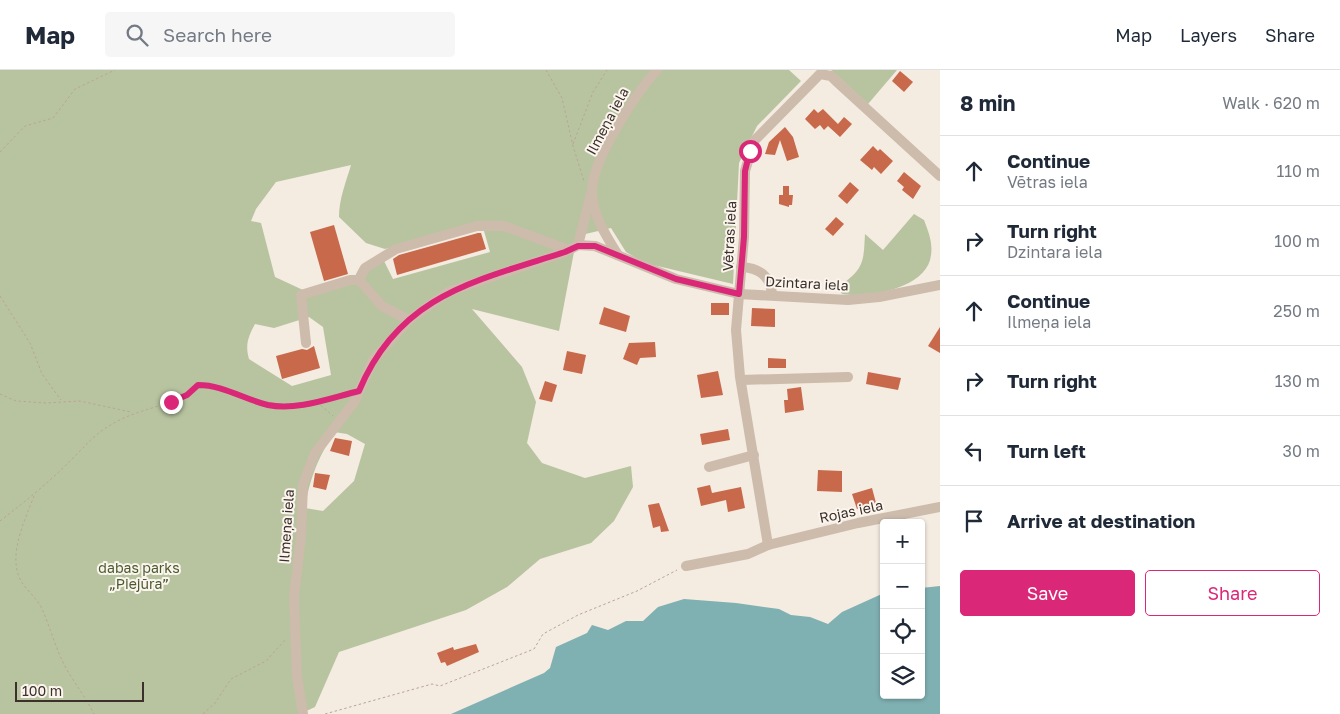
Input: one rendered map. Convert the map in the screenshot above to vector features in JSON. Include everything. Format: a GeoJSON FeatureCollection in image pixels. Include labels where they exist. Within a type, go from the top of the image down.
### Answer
{"type":"FeatureCollection","features":[{"type":"Feature","properties":{"kind":"street","name":"Ilmeņa iela"},"geometry":{"type":"LineString","coordinates":[[573,248],[601,157],[641,88],[657,70]]}},
{"type":"Feature","properties":{"kind":"street","name":"Vētras iela"},"geometry":{"type":"LineString","coordinates":[[768,545],[741,380],[736,330],[744,237],[745,171],[750,151],[762,132],[820,74],[831,76],[940,176]]}},
{"type":"Feature","properties":{"kind":"street","name":"Ilmeņa iela"},"geometry":{"type":"LineString","coordinates":[[592,190],[596,215],[619,255]]}},
{"type":"Feature","properties":{"kind":"street"},"geometry":{"type":"LineString","coordinates":[[359,280],[365,268],[396,249],[477,226],[504,226],[573,248]]}},
{"type":"Feature","properties":{"kind":"street","name":"Ilmeņa iela"},"geometry":{"type":"LineString","coordinates":[[303,714],[297,677],[294,596],[301,537],[303,484],[315,453],[359,391],[373,360],[409,320],[448,292],[573,248],[595,246],[619,255]]}},
{"type":"Feature","properties":{"kind":"street","name":"Dzintara iela"},"geometry":{"type":"LineString","coordinates":[[619,255],[676,279],[739,294],[772,294],[848,300],[879,297],[940,285]]}},
{"type":"Feature","properties":{"kind":"street"},"geometry":{"type":"LineString","coordinates":[[741,267],[756,268],[765,275],[772,294]]}},
{"type":"Feature","properties":{"kind":"street"},"geometry":{"type":"LineString","coordinates":[[306,343],[301,296],[350,280],[359,280],[382,306],[409,320]]}},
{"type":"Feature","properties":{"kind":"street"},"geometry":{"type":"LineString","coordinates":[[741,380],[848,377]]}},
{"type":"Feature","properties":{"kind":"street"},"geometry":{"type":"LineString","coordinates":[[709,467],[754,455]]}},
{"type":"Feature","properties":{"kind":"street","name":"Rojas iela"},"geometry":{"type":"LineString","coordinates":[[686,566],[748,554],[768,545],[858,523],[940,508]]}},
{"type":"Feature","properties":{"kind":"path"},"geometry":{"type":"LineString","coordinates":[[0,152],[25,126],[53,118],[75,89],[115,70]]}},
{"type":"Feature","properties":{"kind":"path"},"geometry":{"type":"LineString","coordinates":[[546,70],[562,98],[572,146],[585,186],[592,190]]}},
{"type":"Feature","properties":{"kind":"path"},"geometry":{"type":"LineString","coordinates":[[572,146],[593,92],[607,70]]}},
{"type":"Feature","properties":{"kind":"path"},"geometry":{"type":"LineString","coordinates":[[0,296],[30,343],[42,374],[62,401]]}},
{"type":"Feature","properties":{"kind":"path"},"geometry":{"type":"LineString","coordinates":[[0,521],[34,494],[99,432],[132,413],[171,402],[187,395],[198,385],[213,385],[268,404],[290,407],[359,391]]}},
{"type":"Feature","properties":{"kind":"path"},"geometry":{"type":"LineString","coordinates":[[0,394],[16,401],[47,403],[80,401],[132,413]]}},
{"type":"Feature","properties":{"kind":"path"},"geometry":{"type":"LineString","coordinates":[[316,401],[339,421]]}},
{"type":"Feature","properties":{"kind":"path"},"geometry":{"type":"LineString","coordinates":[[34,494],[20,534],[16,560],[18,576],[26,590],[43,610],[49,632],[66,668],[94,714]]}},
{"type":"Feature","properties":{"kind":"path"},"geometry":{"type":"LineString","coordinates":[[325,714],[432,684],[440,686],[534,649],[543,634],[578,614],[637,591],[686,566]]}},
{"type":"Feature","properties":{"kind":"path"},"geometry":{"type":"LineString","coordinates":[[203,714],[215,703],[231,679],[266,661],[295,628]]}},
{"type":"Feature","properties":{"kind":"green space","name":"dabas parks „Piejūra”"},"geometry":{"type":"Polygon","coordinates":[[[0,70],[789,70],[801,81],[757,126],[739,163],[733,284],[645,263],[626,252],[611,228],[577,236],[559,331],[472,309],[522,367],[536,402],[527,443],[542,463],[585,478],[631,466],[633,487],[614,521],[591,543],[540,559],[507,587],[466,610],[339,652],[315,707],[300,714],[0,714],[0,70]],[[351,165],[276,182],[256,209],[251,221],[261,223],[275,277],[303,290],[355,276],[360,267],[381,255],[393,279],[490,252],[484,231],[477,222],[385,249],[366,243],[339,217],[341,197],[351,165]],[[309,317],[274,328],[255,324],[248,341],[249,359],[292,386],[331,375],[323,327],[309,317]],[[334,432],[312,477],[305,508],[323,511],[354,481],[365,444],[347,434],[334,432]]]}},
{"type":"Feature","properties":{"kind":"green space"},"geometry":{"type":"Polygon","coordinates":[[[831,70],[897,70],[868,104],[831,70]]]}},
{"type":"Feature","properties":{"kind":"green space"},"geometry":{"type":"Polygon","coordinates":[[[914,214],[924,220],[931,246],[931,255],[927,266],[919,276],[895,289],[881,293],[866,295],[842,294],[840,290],[845,282],[856,272],[861,264],[864,254],[865,234],[883,250],[914,214]]]}},
{"type":"Feature","properties":{"kind":"water"},"geometry":{"type":"Polygon","coordinates":[[[940,586],[940,714],[451,714],[544,673],[550,668],[556,647],[587,633],[592,625],[608,630],[626,621],[643,621],[658,607],[684,599],[779,609],[791,615],[810,617],[828,624],[842,612],[880,595],[880,699],[925,699],[925,588],[940,586]]]}},
{"type":"Feature","properties":{"kind":"building"},"geometry":{"type":"Polygon","coordinates":[[[900,71],[913,82],[904,92],[892,81],[900,71]]]}},
{"type":"Feature","properties":{"kind":"building"},"geometry":{"type":"Polygon","coordinates":[[[814,109],[818,113],[823,109],[838,124],[844,117],[852,124],[840,137],[828,126],[824,130],[820,125],[815,129],[805,119],[814,109]]]}},
{"type":"Feature","properties":{"kind":"building"},"geometry":{"type":"Polygon","coordinates":[[[785,127],[793,137],[799,157],[787,161],[780,140],[775,155],[765,154],[769,142],[785,127]]]}},
{"type":"Feature","properties":{"kind":"building"},"geometry":{"type":"Polygon","coordinates":[[[873,146],[878,151],[880,149],[893,161],[881,174],[874,167],[872,170],[860,160],[873,146]]]}},
{"type":"Feature","properties":{"kind":"building"},"geometry":{"type":"Polygon","coordinates":[[[904,172],[921,186],[913,199],[902,190],[904,187],[897,181],[904,172]]]}},
{"type":"Feature","properties":{"kind":"building"},"geometry":{"type":"Polygon","coordinates":[[[850,182],[859,190],[847,204],[838,196],[850,182]]]}},
{"type":"Feature","properties":{"kind":"building"},"geometry":{"type":"Polygon","coordinates":[[[783,186],[789,186],[789,195],[793,195],[792,205],[789,205],[789,207],[779,204],[779,195],[783,195],[783,186]]]}},
{"type":"Feature","properties":{"kind":"building"},"geometry":{"type":"Polygon","coordinates":[[[836,217],[844,224],[833,236],[825,229],[836,217]]]}},
{"type":"Feature","properties":{"kind":"building"},"geometry":{"type":"Polygon","coordinates":[[[334,225],[348,274],[324,281],[310,232],[334,225]]]}},
{"type":"Feature","properties":{"kind":"building"},"geometry":{"type":"Polygon","coordinates":[[[481,233],[486,249],[397,275],[393,259],[399,255],[481,233]]]}},
{"type":"Feature","properties":{"kind":"building"},"geometry":{"type":"Polygon","coordinates":[[[711,303],[729,303],[729,315],[711,315],[711,303]]]}},
{"type":"Feature","properties":{"kind":"building"},"geometry":{"type":"Polygon","coordinates":[[[604,307],[630,316],[626,332],[599,324],[604,307]]]}},
{"type":"Feature","properties":{"kind":"building"},"geometry":{"type":"Polygon","coordinates":[[[752,308],[775,309],[775,327],[751,326],[752,308]]]}},
{"type":"Feature","properties":{"kind":"building"},"geometry":{"type":"Polygon","coordinates":[[[940,327],[940,353],[928,346],[940,327]]]}},
{"type":"Feature","properties":{"kind":"building"},"geometry":{"type":"Polygon","coordinates":[[[655,342],[656,357],[640,358],[637,365],[623,359],[629,343],[655,342]]]}},
{"type":"Feature","properties":{"kind":"building"},"geometry":{"type":"Polygon","coordinates":[[[314,346],[320,368],[282,379],[276,356],[302,349],[307,350],[314,346]]]}},
{"type":"Feature","properties":{"kind":"building"},"geometry":{"type":"Polygon","coordinates":[[[567,351],[586,355],[582,374],[563,370],[567,351]]]}},
{"type":"Feature","properties":{"kind":"building"},"geometry":{"type":"Polygon","coordinates":[[[768,358],[786,359],[786,368],[768,368],[768,358]]]}},
{"type":"Feature","properties":{"kind":"building"},"geometry":{"type":"Polygon","coordinates":[[[718,371],[723,395],[701,398],[697,375],[718,371]]]}},
{"type":"Feature","properties":{"kind":"building"},"geometry":{"type":"Polygon","coordinates":[[[868,372],[901,378],[898,390],[866,384],[868,372]]]}},
{"type":"Feature","properties":{"kind":"building"},"geometry":{"type":"Polygon","coordinates":[[[545,381],[557,385],[552,402],[539,399],[545,381]]]}},
{"type":"Feature","properties":{"kind":"building"},"geometry":{"type":"Polygon","coordinates":[[[801,387],[804,410],[785,413],[784,400],[788,400],[787,389],[801,387]]]}},
{"type":"Feature","properties":{"kind":"building"},"geometry":{"type":"Polygon","coordinates":[[[728,429],[730,440],[702,445],[700,434],[728,429]]]}},
{"type":"Feature","properties":{"kind":"building"},"geometry":{"type":"Polygon","coordinates":[[[335,438],[352,441],[349,456],[330,451],[335,438]]]}},
{"type":"Feature","properties":{"kind":"building"},"geometry":{"type":"Polygon","coordinates":[[[818,470],[842,471],[842,492],[817,491],[818,470]]]}},
{"type":"Feature","properties":{"kind":"building"},"geometry":{"type":"Polygon","coordinates":[[[315,473],[330,475],[326,490],[313,487],[315,473]]]}},
{"type":"Feature","properties":{"kind":"building"},"geometry":{"type":"Polygon","coordinates":[[[710,485],[712,493],[741,487],[745,508],[728,512],[726,500],[701,506],[697,488],[710,485]]]}},
{"type":"Feature","properties":{"kind":"building"},"geometry":{"type":"Polygon","coordinates":[[[872,488],[876,503],[857,509],[852,494],[872,488]]]}},
{"type":"Feature","properties":{"kind":"building"},"geometry":{"type":"Polygon","coordinates":[[[659,503],[669,531],[661,532],[660,526],[653,528],[648,505],[659,503]]]}},
{"type":"Feature","properties":{"kind":"building"},"geometry":{"type":"Polygon","coordinates":[[[476,644],[479,652],[447,666],[445,662],[441,663],[437,653],[453,647],[454,650],[476,644]]]}},
{"type":"Feature","properties":{"kind":"route"},"geometry":{"type":"LineString","coordinates":[[171,402],[187,395],[198,385],[213,385],[268,404],[290,407],[359,391],[373,360],[409,320],[431,302],[465,285],[578,246],[595,246],[645,268],[676,279],[739,294],[744,237],[745,171],[750,151]]}}]}
